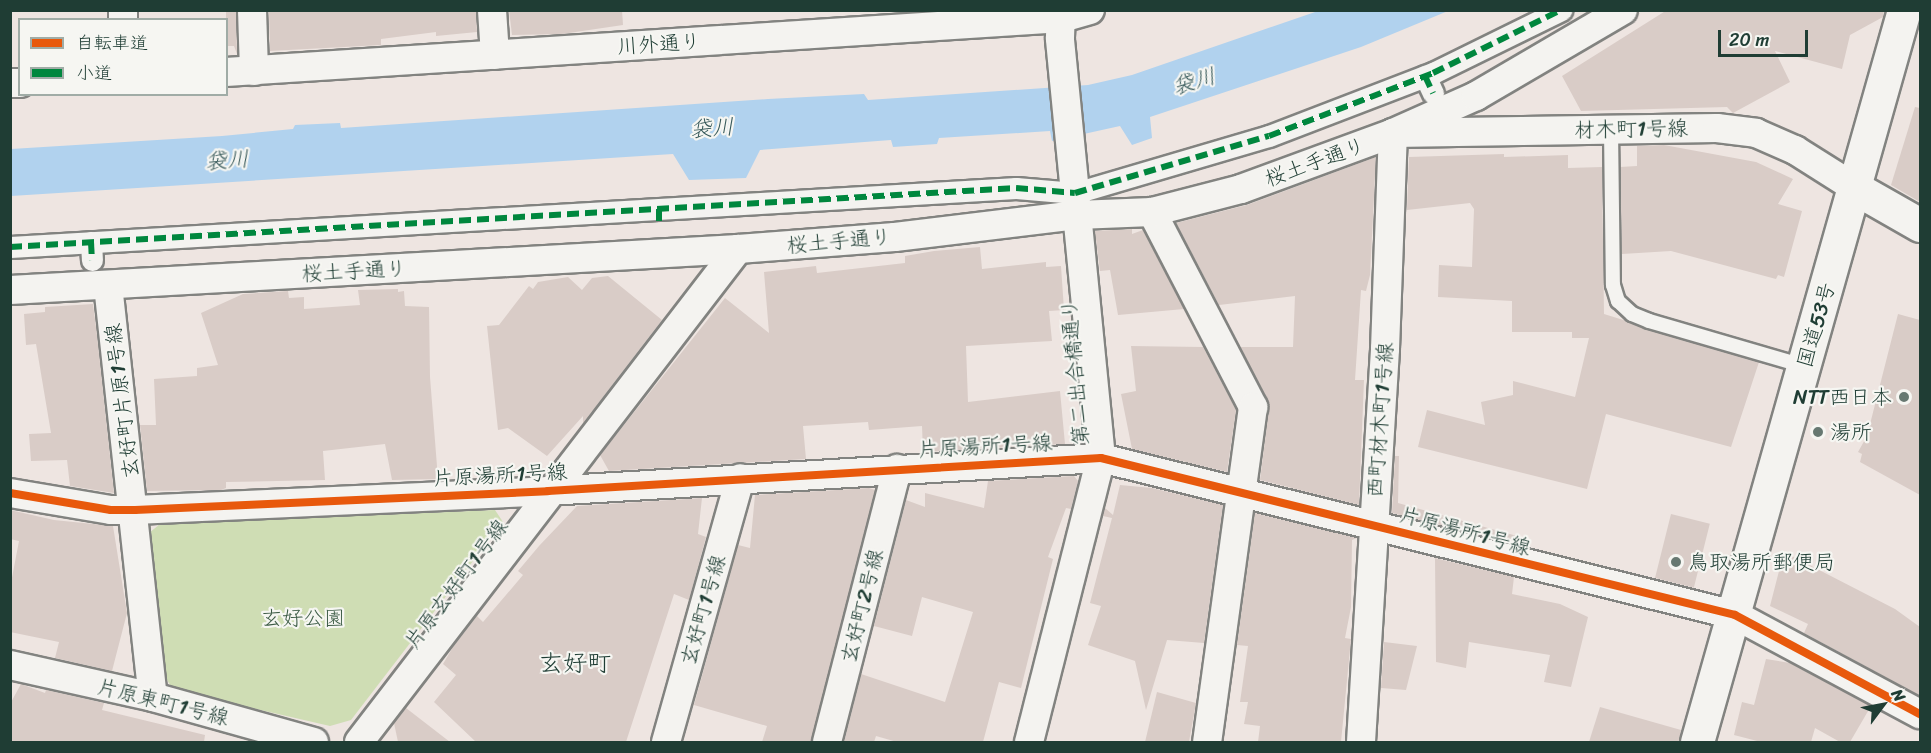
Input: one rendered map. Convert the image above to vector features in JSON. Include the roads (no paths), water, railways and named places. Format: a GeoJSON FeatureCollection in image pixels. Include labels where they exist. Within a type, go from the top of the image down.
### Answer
{"type":"FeatureCollection","features":[{"type":"Feature","properties":{"kind":"main road","name":"国道53号"},"geometry":{"type":"LineString","coordinates":[[1697,742],[1735,615],[1904,10]]}},
{"type":"Feature","properties":{"kind":"main road"},"geometry":{"type":"LineString","coordinates":[[1855,188],[1920,225]]}},
{"type":"Feature","properties":{"kind":"street"},"geometry":{"type":"LineString","coordinates":[[240,71],[252,10]]}},
{"type":"Feature","properties":{"kind":"street"},"geometry":{"type":"LineString","coordinates":[[492,10],[495,55]]}},
{"type":"Feature","properties":{"kind":"street","name":"川外通り"},"geometry":{"type":"LineString","coordinates":[[240,71],[1061,22],[1090,10]]}},
{"type":"Feature","properties":{"kind":"street"},"geometry":{"type":"LineString","coordinates":[[10,247],[92,251],[659,218],[1016,188],[1075,193],[1269,136],[1429,84],[1561,10]]}},
{"type":"Feature","properties":{"kind":"street","name":"桜土手通り"},"geometry":{"type":"LineString","coordinates":[[10,290],[738,249],[895,237],[1075,193],[1152,212],[1241,189],[1393,133],[1476,96],[1623,10]]}},
{"type":"Feature","properties":{"kind":"street","name":"第二出合橋通り"},"geometry":{"type":"LineString","coordinates":[[1029,742],[1101,458],[1061,22]]}},
{"type":"Feature","properties":{"kind":"street","name":"材木町1号線"},"geometry":{"type":"LineString","coordinates":[[1393,133],[1718,128],[1756,133],[1795,150],[1855,188]]}},
{"type":"Feature","properties":{"kind":"street","name":"西町材木町1号線"},"geometry":{"type":"LineString","coordinates":[[1361,742],[1372,525],[1385,349],[1393,133]]}},
{"type":"Feature","properties":{"kind":"street"},"geometry":{"type":"LineString","coordinates":[[1152,212],[1253,407],[1207,742]]}},
{"type":"Feature","properties":{"kind":"street","name":"片原玄好町1号線"},"geometry":{"type":"LineString","coordinates":[[359,742],[548,492],[738,249]]}},
{"type":"Feature","properties":{"kind":"street","name":"玄好町片原1号線"},"geometry":{"type":"LineString","coordinates":[[108,285],[135,510],[153,697]]}},
{"type":"Feature","properties":{"kind":"street","name":"片原湯所1号線"},"geometry":{"type":"LineString","coordinates":[[10,494],[111,510],[135,510],[548,492],[740,478],[1101,458],[1531,567],[1735,615],[1920,714]]}},
{"type":"Feature","properties":{"kind":"street","name":"玄好町2号線"},"geometry":{"type":"LineString","coordinates":[[827,742],[897,469]]}},
{"type":"Feature","properties":{"kind":"street","name":"玄好町1号線"},"geometry":{"type":"LineString","coordinates":[[666,742],[740,478]]}},
{"type":"Feature","properties":{"kind":"street","name":"片原東町1号線"},"geometry":{"type":"LineString","coordinates":[[10,664],[153,697],[314,742]]}},
{"type":"Feature","properties":{"kind":"lane"},"geometry":{"type":"LineString","coordinates":[[1611,129],[1613,285],[1618,301],[1632,314],[1648,321],[1804,366]]}},
{"type":"Feature","properties":{"kind":"water","name":"袋川"},"geometry":{"type":"Polygon","coordinates":[[[1318,11],[1448,11],[1361,47],[1150,117],[1152,138],[1132,145],[1120,126],[1052,141],[1050,131],[939,138],[937,144],[893,147],[891,140],[760,150],[746,178],[689,180],[673,154],[11,196],[11,149],[222,136],[293,129],[295,125],[340,123],[341,128],[768,99],[864,94],[868,100],[1088,85],[1132,75],[1318,11]]]}},
{"type":"Feature","properties":{"kind":"place","name":"NTT西日本"},"geometry":{"type":"Point","coordinates":[1904,397]}},
{"type":"Feature","properties":{"kind":"place","name":"湯所"},"geometry":{"type":"Point","coordinates":[1818,432]}},
{"type":"Feature","properties":{"kind":"place","name":"鳥取湯所郵便局"},"geometry":{"type":"Point","coordinates":[1676,562]}},
{"type":"Feature","properties":{"kind":"district","name":"玄好町"},"geometry":{"type":"Point","coordinates":[575,664]}},
{"type":"Feature","properties":{"kind":"park label","name":"玄好公園"},"geometry":{"type":"Point","coordinates":[303,618]}}]}
